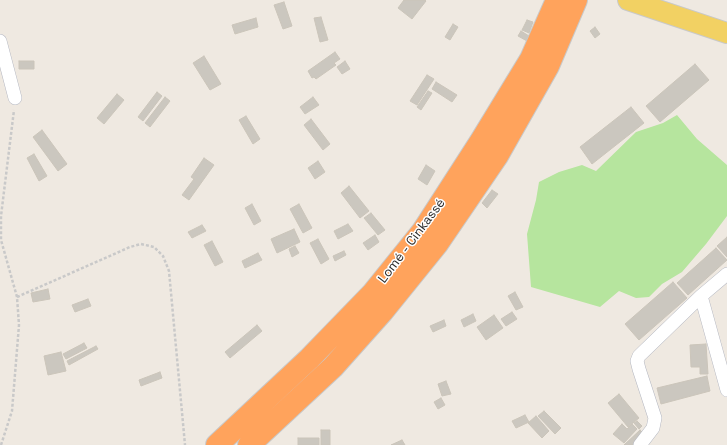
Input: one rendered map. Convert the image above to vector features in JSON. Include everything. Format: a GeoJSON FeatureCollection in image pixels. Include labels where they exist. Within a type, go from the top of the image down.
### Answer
{"type":"FeatureCollection","features":[{"type":"Feature","properties":{"kind":"highway","name":"Lomé - Cinkassé"},"geometry":{"type":"LineString","coordinates":[[217,445],[309,359],[373,293],[423,231],[481,141],[531,59],[557,0]]}},
{"type":"Feature","properties":{"kind":"highway","name":"Lomé - Cinkassé"},"geometry":{"type":"LineString","coordinates":[[249,445],[333,367],[382,312],[437,244],[500,150],[548,66],[576,0]]}},
{"type":"Feature","properties":{"kind":"main road"},"geometry":{"type":"LineString","coordinates":[[628,0],[727,33]]}},
{"type":"Feature","properties":{"kind":"main road"},"geometry":{"type":"LineString","coordinates":[[662,0],[727,21]]}},
{"type":"Feature","properties":{"kind":"street"},"geometry":{"type":"LineString","coordinates":[[0,41],[15,98]]}},
{"type":"Feature","properties":{"kind":"street"},"geometry":{"type":"LineString","coordinates":[[640,445],[653,428],[655,418],[639,369],[637,361],[639,356],[701,296],[727,274]]}},
{"type":"Feature","properties":{"kind":"street"},"geometry":{"type":"LineString","coordinates":[[701,296],[727,390]]}},
{"type":"Feature","properties":{"kind":"path"},"geometry":{"type":"LineString","coordinates":[[1,445],[12,411],[16,382],[19,324],[17,297],[1,234],[5,178],[15,98]]}},
{"type":"Feature","properties":{"kind":"path"},"geometry":{"type":"LineString","coordinates":[[17,297],[130,247],[141,244],[154,247],[163,256],[169,271],[184,445]]}},
{"type":"Feature","properties":{"kind":"green space"},"geometry":{"type":"Polygon","coordinates":[[[677,115],[697,139],[727,165],[727,216],[706,244],[682,272],[662,284],[649,297],[636,298],[619,291],[600,307],[531,287],[527,234],[539,182],[559,172],[582,165],[596,171],[636,132],[663,123],[677,115]]]}},
{"type":"Feature","properties":{"kind":"building"},"geometry":{"type":"Polygon","coordinates":[[[404,0],[426,1],[412,19],[398,8],[404,0]]]}},
{"type":"Feature","properties":{"kind":"building"},"geometry":{"type":"Polygon","coordinates":[[[284,2],[292,26],[283,29],[274,5],[284,2]]]}},
{"type":"Feature","properties":{"kind":"building"},"geometry":{"type":"Polygon","coordinates":[[[321,17],[328,40],[320,42],[314,18],[321,17]]]}},
{"type":"Feature","properties":{"kind":"building"},"geometry":{"type":"Polygon","coordinates":[[[256,18],[258,27],[235,34],[232,25],[256,18]]]}},
{"type":"Feature","properties":{"kind":"building"},"geometry":{"type":"Polygon","coordinates":[[[527,20],[533,22],[529,33],[522,30],[527,20]]]}},
{"type":"Feature","properties":{"kind":"building"},"geometry":{"type":"Polygon","coordinates":[[[453,24],[458,27],[450,40],[445,37],[453,24]]]}},
{"type":"Feature","properties":{"kind":"building"},"geometry":{"type":"Polygon","coordinates":[[[595,27],[600,34],[595,38],[590,31],[595,27]]]}},
{"type":"Feature","properties":{"kind":"building"},"geometry":{"type":"Polygon","coordinates":[[[521,31],[529,36],[527,41],[518,36],[521,31]]]}},
{"type":"Feature","properties":{"kind":"building"},"geometry":{"type":"Polygon","coordinates":[[[335,52],[340,59],[334,63],[336,65],[316,79],[314,77],[312,78],[308,71],[335,52]]]}},
{"type":"Feature","properties":{"kind":"building"},"geometry":{"type":"Polygon","coordinates":[[[204,56],[221,84],[210,90],[193,63],[204,56]]]}},
{"type":"Feature","properties":{"kind":"building"},"geometry":{"type":"Polygon","coordinates":[[[19,61],[34,61],[34,69],[19,69],[19,61]]]}},
{"type":"Feature","properties":{"kind":"building"},"geometry":{"type":"Polygon","coordinates":[[[345,61],[350,69],[342,74],[337,67],[345,61]]]}},
{"type":"Feature","properties":{"kind":"building"},"geometry":{"type":"Polygon","coordinates":[[[695,64],[709,80],[660,122],[646,106],[695,64]]]}},
{"type":"Feature","properties":{"kind":"building"},"geometry":{"type":"Polygon","coordinates":[[[427,75],[434,79],[417,105],[410,101],[427,75]]]}},
{"type":"Feature","properties":{"kind":"building"},"geometry":{"type":"Polygon","coordinates":[[[436,82],[457,95],[452,102],[432,89],[436,82]]]}},
{"type":"Feature","properties":{"kind":"building"},"geometry":{"type":"Polygon","coordinates":[[[428,91],[432,93],[421,110],[417,107],[428,91]]]}},
{"type":"Feature","properties":{"kind":"building"},"geometry":{"type":"Polygon","coordinates":[[[157,92],[162,96],[143,121],[138,117],[157,92]]]}},
{"type":"Feature","properties":{"kind":"building"},"geometry":{"type":"Polygon","coordinates":[[[117,94],[124,100],[104,124],[97,118],[117,94]]]}},
{"type":"Feature","properties":{"kind":"building"},"geometry":{"type":"Polygon","coordinates":[[[165,97],[170,101],[150,127],[145,123],[165,97]]]}},
{"type":"Feature","properties":{"kind":"building"},"geometry":{"type":"Polygon","coordinates":[[[313,97],[319,105],[305,114],[300,107],[313,97]]]}},
{"type":"Feature","properties":{"kind":"building"},"geometry":{"type":"Polygon","coordinates":[[[631,107],[644,123],[592,164],[580,147],[631,107]]]}},
{"type":"Feature","properties":{"kind":"building"},"geometry":{"type":"Polygon","coordinates":[[[246,116],[260,139],[253,144],[239,120],[246,116]]]}},
{"type":"Feature","properties":{"kind":"building"},"geometry":{"type":"Polygon","coordinates":[[[311,119],[330,144],[323,150],[304,125],[311,119]]]}},
{"type":"Feature","properties":{"kind":"building"},"geometry":{"type":"Polygon","coordinates":[[[42,130],[67,164],[58,171],[33,137],[42,130]]]}},
{"type":"Feature","properties":{"kind":"building"},"geometry":{"type":"Polygon","coordinates":[[[34,154],[47,176],[39,181],[27,158],[34,154]]]}},
{"type":"Feature","properties":{"kind":"building"},"geometry":{"type":"Polygon","coordinates":[[[204,158],[214,165],[189,200],[182,195],[194,179],[191,177],[204,158]]]}},
{"type":"Feature","properties":{"kind":"building"},"geometry":{"type":"Polygon","coordinates":[[[318,161],[325,172],[315,179],[308,168],[318,161]]]}},
{"type":"Feature","properties":{"kind":"building"},"geometry":{"type":"Polygon","coordinates":[[[426,165],[435,171],[427,185],[418,179],[426,165]]]}},
{"type":"Feature","properties":{"kind":"building"},"geometry":{"type":"Polygon","coordinates":[[[349,186],[369,211],[360,218],[341,193],[349,186]]]}},
{"type":"Feature","properties":{"kind":"building"},"geometry":{"type":"Polygon","coordinates":[[[492,190],[498,194],[487,208],[482,203],[492,190]]]}},
{"type":"Feature","properties":{"kind":"building"},"geometry":{"type":"Polygon","coordinates":[[[252,204],[261,221],[254,225],[245,208],[252,204]]]}},
{"type":"Feature","properties":{"kind":"building"},"geometry":{"type":"Polygon","coordinates":[[[299,204],[312,228],[303,233],[290,209],[299,204]]]}},
{"type":"Feature","properties":{"kind":"building"},"geometry":{"type":"Polygon","coordinates":[[[371,213],[385,230],[378,235],[364,218],[371,213]]]}},
{"type":"Feature","properties":{"kind":"building"},"geometry":{"type":"Polygon","coordinates":[[[348,224],[353,231],[338,239],[334,231],[348,224]]]}},
{"type":"Feature","properties":{"kind":"building"},"geometry":{"type":"Polygon","coordinates":[[[202,225],[206,231],[192,238],[188,232],[202,225]]]}},
{"type":"Feature","properties":{"kind":"building"},"geometry":{"type":"Polygon","coordinates":[[[294,229],[300,242],[277,253],[271,239],[294,229]]]}},
{"type":"Feature","properties":{"kind":"building"},"geometry":{"type":"Polygon","coordinates":[[[375,235],[379,242],[368,250],[363,243],[375,235]]]}},
{"type":"Feature","properties":{"kind":"building"},"geometry":{"type":"Polygon","coordinates":[[[727,237],[727,257],[717,246],[727,237]]]}},
{"type":"Feature","properties":{"kind":"building"},"geometry":{"type":"Polygon","coordinates":[[[318,239],[329,259],[321,264],[310,243],[318,239]]]}},
{"type":"Feature","properties":{"kind":"building"},"geometry":{"type":"Polygon","coordinates":[[[212,241],[223,262],[215,266],[204,245],[212,241]]]}},
{"type":"Feature","properties":{"kind":"building"},"geometry":{"type":"Polygon","coordinates":[[[295,246],[299,253],[292,257],[289,249],[295,246]]]}},
{"type":"Feature","properties":{"kind":"building"},"geometry":{"type":"Polygon","coordinates":[[[716,248],[727,260],[688,295],[677,283],[716,248]]]}},
{"type":"Feature","properties":{"kind":"building"},"geometry":{"type":"Polygon","coordinates":[[[344,251],[346,255],[335,261],[333,256],[344,251]]]}},
{"type":"Feature","properties":{"kind":"building"},"geometry":{"type":"Polygon","coordinates":[[[258,253],[262,260],[245,268],[242,261],[258,253]]]}},
{"type":"Feature","properties":{"kind":"building"},"geometry":{"type":"Polygon","coordinates":[[[673,282],[687,298],[639,340],[625,324],[673,282]]]}},
{"type":"Feature","properties":{"kind":"building"},"geometry":{"type":"Polygon","coordinates":[[[48,289],[50,299],[33,302],[31,293],[48,289]]]}},
{"type":"Feature","properties":{"kind":"building"},"geometry":{"type":"Polygon","coordinates":[[[515,292],[523,307],[516,310],[508,296],[515,292]]]}},
{"type":"Feature","properties":{"kind":"building"},"geometry":{"type":"Polygon","coordinates":[[[88,299],[91,306],[75,312],[72,305],[88,299]]]}},
{"type":"Feature","properties":{"kind":"building"},"geometry":{"type":"Polygon","coordinates":[[[512,312],[517,319],[506,326],[501,319],[512,312]]]}},
{"type":"Feature","properties":{"kind":"building"},"geometry":{"type":"Polygon","coordinates":[[[473,314],[476,321],[464,327],[461,320],[473,314]]]}},
{"type":"Feature","properties":{"kind":"building"},"geometry":{"type":"Polygon","coordinates":[[[494,315],[503,328],[486,340],[477,327],[494,315]]]}},
{"type":"Feature","properties":{"kind":"building"},"geometry":{"type":"Polygon","coordinates":[[[444,320],[446,326],[433,332],[430,326],[444,320]]]}},
{"type":"Feature","properties":{"kind":"building"},"geometry":{"type":"Polygon","coordinates":[[[257,325],[262,331],[230,358],[225,352],[257,325]]]}},
{"type":"Feature","properties":{"kind":"building"},"geometry":{"type":"Polygon","coordinates":[[[84,343],[87,348],[66,359],[63,354],[84,343]]]}},
{"type":"Feature","properties":{"kind":"building"},"geometry":{"type":"Polygon","coordinates":[[[706,344],[708,374],[700,374],[700,367],[691,367],[690,345],[706,344]]]}},
{"type":"Feature","properties":{"kind":"building"},"geometry":{"type":"Polygon","coordinates":[[[96,346],[98,349],[69,365],[67,361],[96,346]]]}},
{"type":"Feature","properties":{"kind":"building"},"geometry":{"type":"Polygon","coordinates":[[[61,352],[66,371],[48,375],[44,356],[61,352]]]}},
{"type":"Feature","properties":{"kind":"building"},"geometry":{"type":"Polygon","coordinates":[[[160,372],[162,378],[141,386],[139,380],[160,372]]]}},
{"type":"Feature","properties":{"kind":"building"},"geometry":{"type":"Polygon","coordinates":[[[707,376],[710,391],[661,404],[657,388],[707,376]]]}},
{"type":"Feature","properties":{"kind":"building"},"geometry":{"type":"Polygon","coordinates":[[[446,381],[451,394],[442,396],[438,384],[446,381]]]}},
{"type":"Feature","properties":{"kind":"building"},"geometry":{"type":"Polygon","coordinates":[[[619,394],[639,418],[628,427],[608,403],[619,394]]]}},
{"type":"Feature","properties":{"kind":"building"},"geometry":{"type":"Polygon","coordinates":[[[441,398],[445,405],[438,409],[434,402],[441,398]]]}},
{"type":"Feature","properties":{"kind":"building"},"geometry":{"type":"Polygon","coordinates":[[[544,411],[561,428],[555,434],[538,416],[544,411]]]}},
{"type":"Feature","properties":{"kind":"building"},"geometry":{"type":"Polygon","coordinates":[[[525,415],[529,422],[516,428],[512,421],[525,415]]]}},
{"type":"Feature","properties":{"kind":"building"},"geometry":{"type":"Polygon","coordinates":[[[536,416],[549,431],[542,438],[528,423],[536,416]]]}},
{"type":"Feature","properties":{"kind":"building"},"geometry":{"type":"Polygon","coordinates":[[[637,421],[642,426],[639,429],[634,423],[637,421]]]}},
{"type":"Feature","properties":{"kind":"building"},"geometry":{"type":"Polygon","coordinates":[[[622,424],[627,429],[632,424],[637,429],[624,443],[613,434],[622,424]]]}},
{"type":"Feature","properties":{"kind":"building"},"geometry":{"type":"Polygon","coordinates":[[[321,430],[330,430],[330,445],[321,445],[321,430]]]}},
{"type":"Feature","properties":{"kind":"building"},"geometry":{"type":"Polygon","coordinates":[[[640,430],[644,434],[633,445],[624,445],[640,430]]]}},
{"type":"Feature","properties":{"kind":"building"},"geometry":{"type":"Polygon","coordinates":[[[298,438],[319,438],[319,445],[298,445],[298,438]]]}},
{"type":"Feature","properties":{"kind":"building"},"geometry":{"type":"Polygon","coordinates":[[[402,440],[405,445],[391,445],[402,440]]]}}]}
